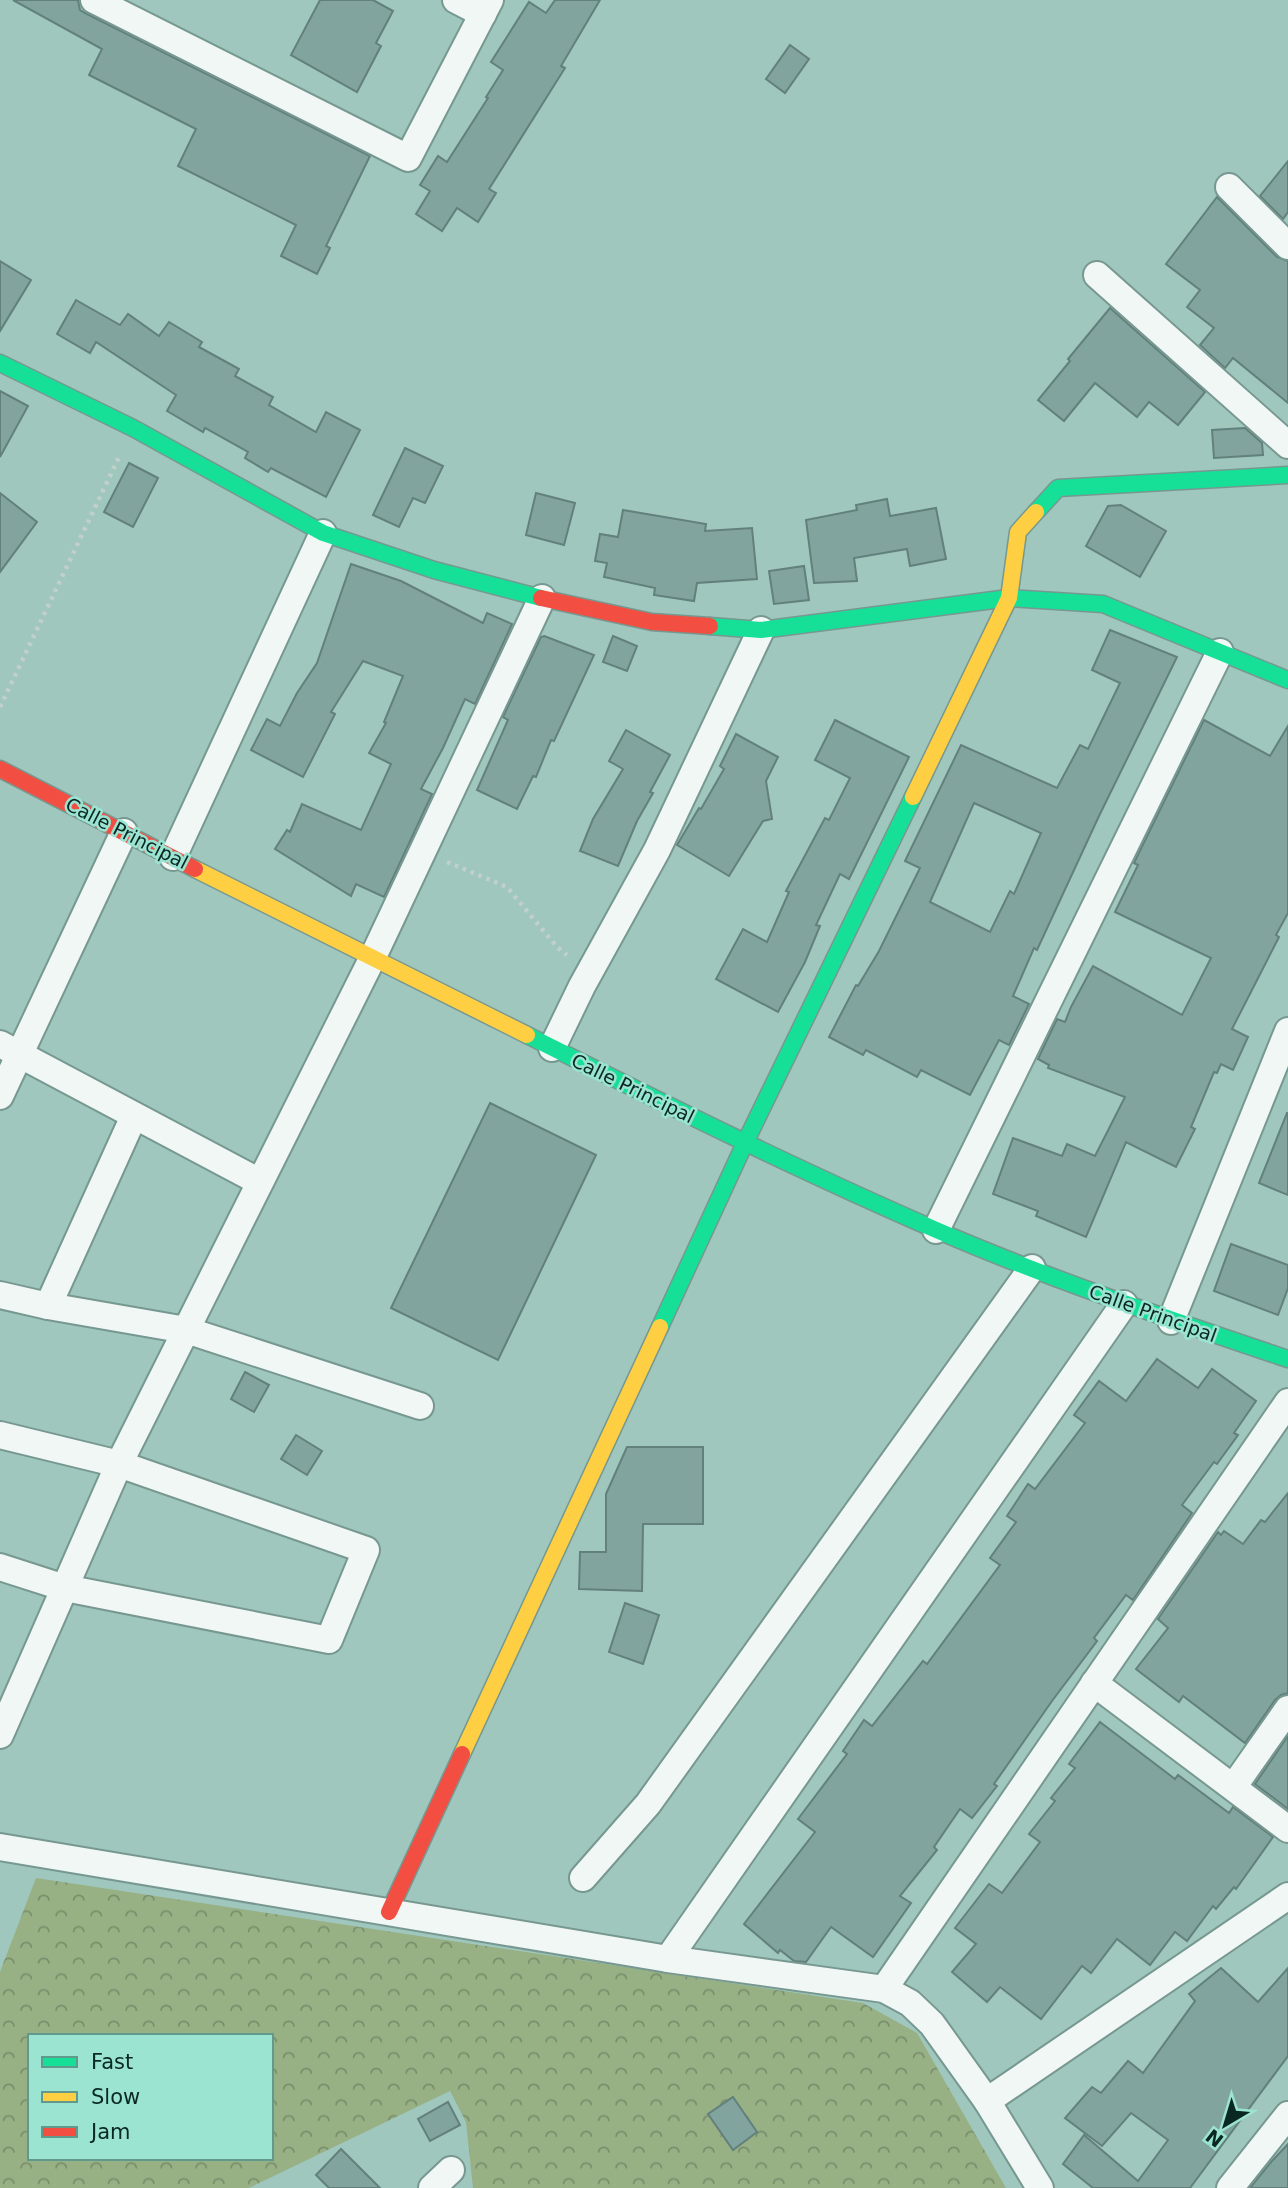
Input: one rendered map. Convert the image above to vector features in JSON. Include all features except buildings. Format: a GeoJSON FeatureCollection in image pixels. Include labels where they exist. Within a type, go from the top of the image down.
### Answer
{"type":"FeatureCollection","features":[{"type":"Feature","properties":{"kind":"street"},"geometry":{"type":"LineString","coordinates":[[94,0],[408,158],[486,7],[456,0]]}},
{"type":"Feature","properties":{"kind":"street"},"geometry":{"type":"LineString","coordinates":[[1229,187],[1288,246]]}},
{"type":"Feature","properties":{"kind":"street"},"geometry":{"type":"LineString","coordinates":[[1097,275],[1288,445]]}},
{"type":"Feature","properties":{"kind":"street"},"geometry":{"type":"LineString","coordinates":[[0,363],[133,428],[323,533],[434,570],[542,598],[652,622],[761,630],[1010,598],[1103,604],[1288,680]]}},
{"type":"Feature","properties":{"kind":"street"},"geometry":{"type":"LineString","coordinates":[[389,1912],[745,1143],[1010,598],[1018,532],[1058,488],[1288,474]]}},
{"type":"Feature","properties":{"kind":"street"},"geometry":{"type":"LineString","coordinates":[[173,857],[323,533]]}},
{"type":"Feature","properties":{"kind":"street"},"geometry":{"type":"LineString","coordinates":[[0,1735],[119,1464],[372,959],[542,598]]}},
{"type":"Feature","properties":{"kind":"street"},"geometry":{"type":"LineString","coordinates":[[552,1048],[657,850],[761,630]]}},
{"type":"Feature","properties":{"kind":"street"},"geometry":{"type":"LineString","coordinates":[[936,1230],[1220,652]]}},
{"type":"Feature","properties":{"kind":"street","name":"Calle Principal"},"geometry":{"type":"LineString","coordinates":[[0,769],[372,959],[745,1143],[936,1230],[1124,1304],[1288,1359]]}},
{"type":"Feature","properties":{"kind":"street"},"geometry":{"type":"LineString","coordinates":[[0,1096],[9,1050],[124,832]]}},
{"type":"Feature","properties":{"kind":"street"},"geometry":{"type":"LineString","coordinates":[[1171,1321],[1288,1031]]}},
{"type":"Feature","properties":{"kind":"street"},"geometry":{"type":"LineString","coordinates":[[9,1050],[260,1182]]}},
{"type":"Feature","properties":{"kind":"street"},"geometry":{"type":"LineString","coordinates":[[48,1306],[134,1116]]}},
{"type":"Feature","properties":{"kind":"street"},"geometry":{"type":"LineString","coordinates":[[583,1878],[648,1804],[1032,1268]]}},
{"type":"Feature","properties":{"kind":"street"},"geometry":{"type":"LineString","coordinates":[[0,1295],[186,1330],[420,1406]]}},
{"type":"Feature","properties":{"kind":"street"},"geometry":{"type":"LineString","coordinates":[[668,1958],[1124,1304]]}},
{"type":"Feature","properties":{"kind":"street"},"geometry":{"type":"LineString","coordinates":[[884,1989],[1288,1402]]}},
{"type":"Feature","properties":{"kind":"street"},"geometry":{"type":"LineString","coordinates":[[0,1435],[119,1464],[366,1550],[329,1640],[65,1588],[0,1567]]}},
{"type":"Feature","properties":{"kind":"street"},"geometry":{"type":"LineString","coordinates":[[1094,1683],[1288,1829]]}},
{"type":"Feature","properties":{"kind":"street"},"geometry":{"type":"LineString","coordinates":[[1234,1786],[1288,1709]]}},
{"type":"Feature","properties":{"kind":"street"},"geometry":{"type":"LineString","coordinates":[[0,1847],[668,1958],[884,1989],[910,2003],[932,2024],[987,2101],[1040,2188]]}},
{"type":"Feature","properties":{"kind":"street"},"geometry":{"type":"LineString","coordinates":[[987,2101],[1288,1896]]}},
{"type":"Feature","properties":{"kind":"street"},"geometry":{"type":"LineString","coordinates":[[1230,2188],[1288,2115]]}},
{"type":"Feature","properties":{"kind":"street"},"geometry":{"type":"LineString","coordinates":[[432,2188],[451,2170]]}},
{"type":"Feature","properties":{"kind":"path"},"geometry":{"type":"LineString","coordinates":[[0,707],[133,428]]}},
{"type":"Feature","properties":{"kind":"path"},"geometry":{"type":"LineString","coordinates":[[422,851],[507,887],[557,947],[589,974]]}},
{"type":"Feature","properties":{"kind":"green space"},"geometry":{"type":"Polygon","coordinates":[[[36,1878],[863,2003],[917,2033],[1006,2188],[473,2188],[466,2122],[450,2091],[249,2188],[0,2188],[0,1972],[36,1878]]]}},
{"type":"Feature","properties":{"kind":"traffic: fast"},"geometry":{"type":"LineString","coordinates":[[0,363],[133,428],[323,533],[434,570],[541,598]]}},
{"type":"Feature","properties":{"kind":"traffic: fast"},"geometry":{"type":"LineString","coordinates":[[1036,512],[1058,488],[1288,475]]}},
{"type":"Feature","properties":{"kind":"traffic: fast"},"geometry":{"type":"LineString","coordinates":[[710,626],[761,630],[1009,598],[1103,604],[1288,680]]}},
{"type":"Feature","properties":{"kind":"traffic: fast"},"geometry":{"type":"LineString","coordinates":[[660,1327],[745,1143],[913,797]]}},
{"type":"Feature","properties":{"kind":"traffic: fast"},"geometry":{"type":"LineString","coordinates":[[527,1035],[780,1159],[934,1229],[1065,1282],[1288,1359]]}},
{"type":"Feature","properties":{"kind":"traffic: slow"},"geometry":{"type":"LineString","coordinates":[[913,797],[1009,598],[1018,532],[1036,512]]}},
{"type":"Feature","properties":{"kind":"traffic: slow"},"geometry":{"type":"LineString","coordinates":[[195,869],[527,1035]]}},
{"type":"Feature","properties":{"kind":"traffic: slow"},"geometry":{"type":"LineString","coordinates":[[462,1754],[660,1327]]}},
{"type":"Feature","properties":{"kind":"traffic: jam"},"geometry":{"type":"LineString","coordinates":[[541,598],[652,622],[710,626]]}},
{"type":"Feature","properties":{"kind":"traffic: jam"},"geometry":{"type":"LineString","coordinates":[[0,769],[195,869]]}},
{"type":"Feature","properties":{"kind":"traffic: jam"},"geometry":{"type":"LineString","coordinates":[[389,1912],[462,1754]]}}]}
